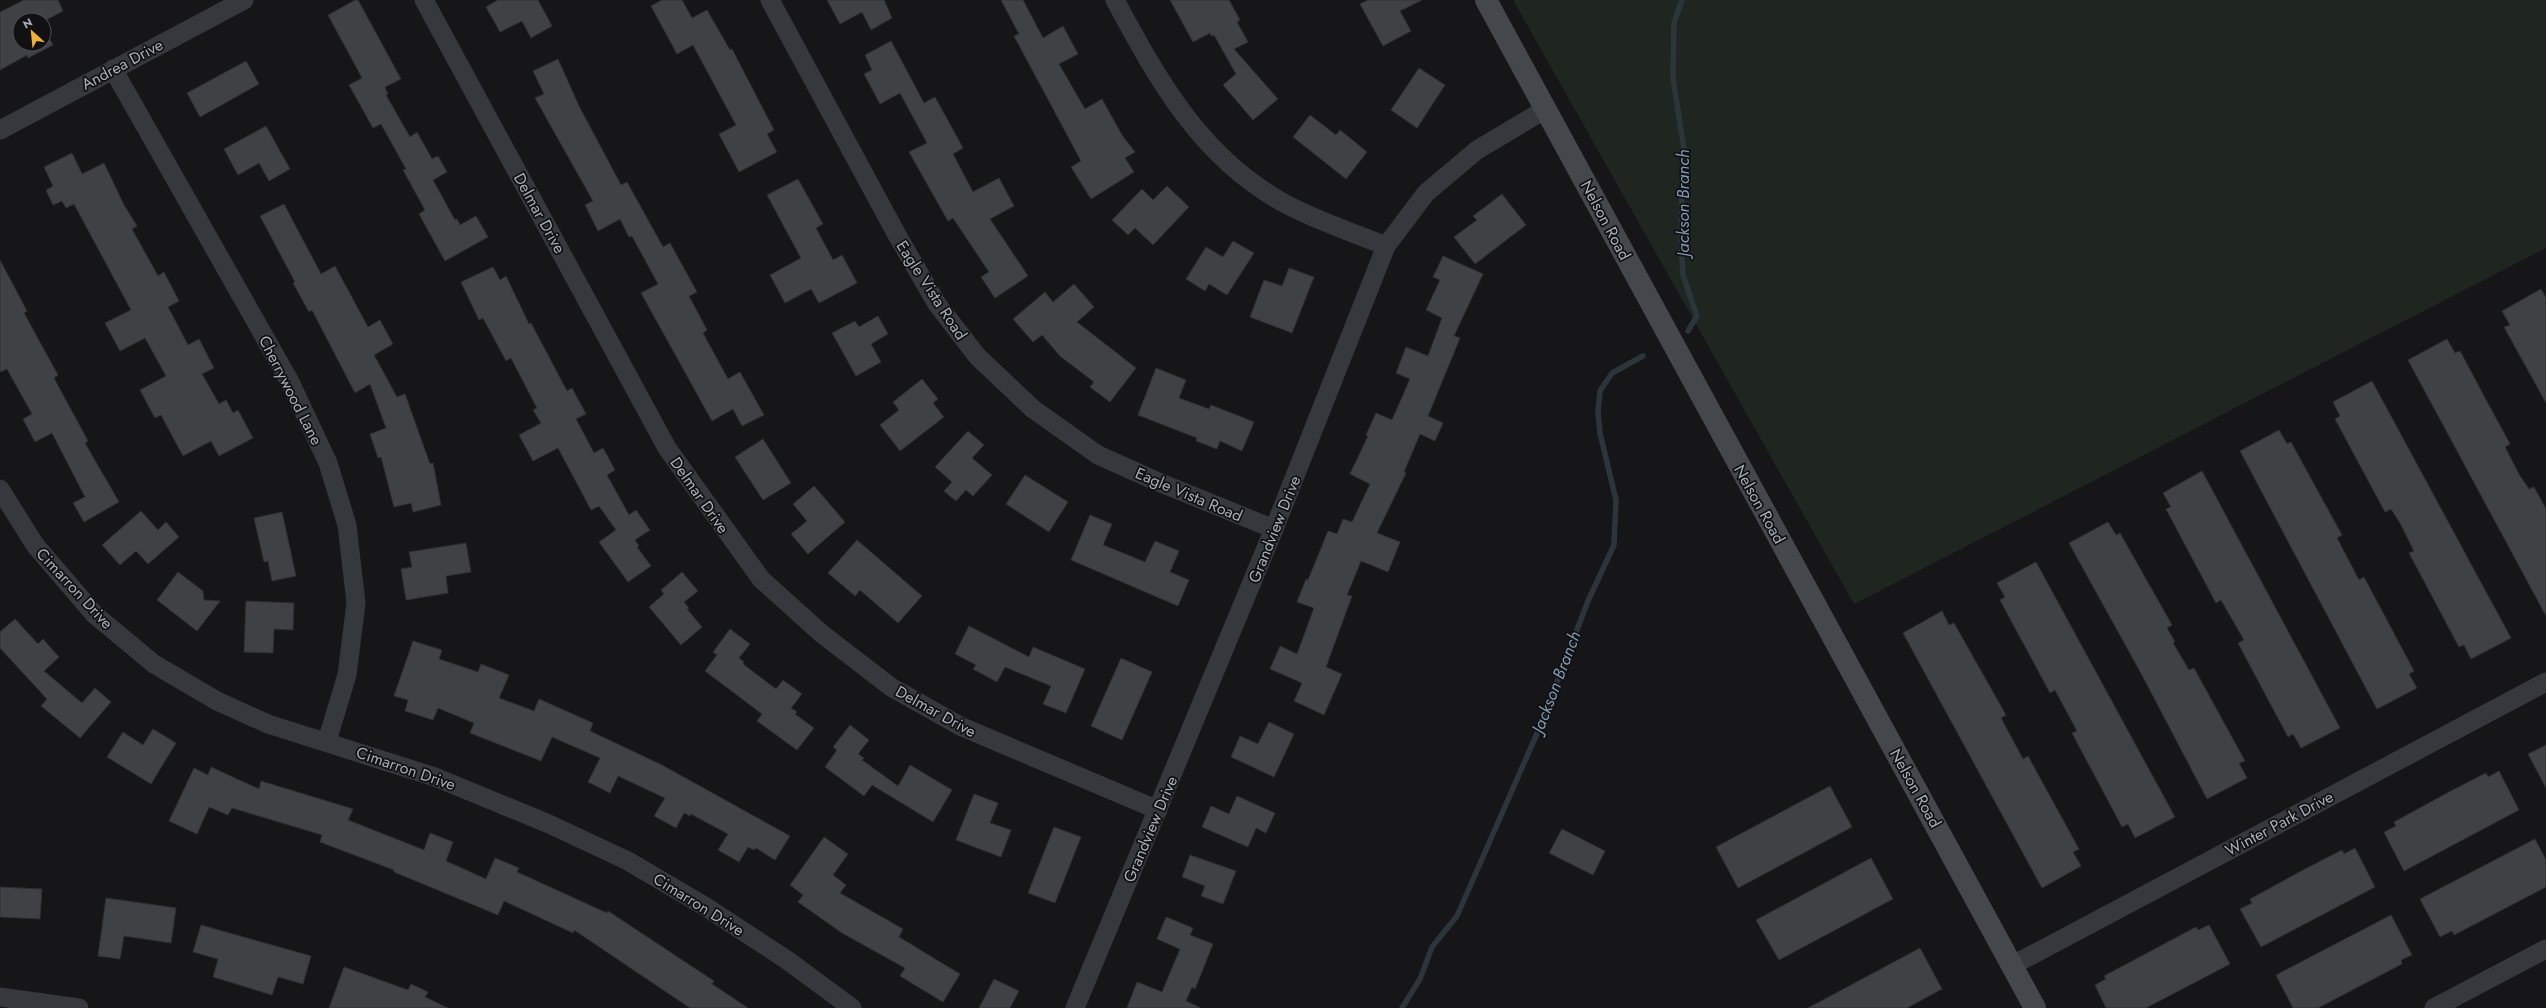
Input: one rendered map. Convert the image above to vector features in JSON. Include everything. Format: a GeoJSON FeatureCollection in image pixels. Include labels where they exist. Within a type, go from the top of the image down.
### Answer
{"type":"FeatureCollection","features":[{"type":"Feature","properties":{"kind":"street","name":"Andrea Drive"},"geometry":{"type":"LineString","coordinates":[[0,130],[113,68],[244,0]]}},
{"type":"Feature","properties":{"kind":"street","name":"Delmar Drive"},"geometry":{"type":"LineString","coordinates":[[424,0],[667,448],[761,579],[822,634],[891,687],[960,726],[1158,810]]}},
{"type":"Feature","properties":{"kind":"street","name":"Eagle Vista Road"},"geometry":{"type":"LineString","coordinates":[[770,0],[897,235],[937,304],[977,356],[1033,409],[1098,455],[1156,481],[1274,529]]}},
{"type":"Feature","properties":{"kind":"street"},"geometry":{"type":"LineString","coordinates":[[1115,0],[1155,73],[1191,125],[1239,173],[1283,203],[1386,246]]}},
{"type":"Feature","properties":{"kind":"street","name":"Nelson Road"},"geometry":{"type":"LineString","coordinates":[[1486,0],[2013,965],[2035,1008]]}},
{"type":"Feature","properties":{"kind":"street","name":"Cherrywood Lane"},"geometry":{"type":"LineString","coordinates":[[113,68],[290,382],[328,463],[347,525],[356,603],[347,675],[327,741]]}},
{"type":"Feature","properties":{"kind":"street","name":"Grandview Drive"},"geometry":{"type":"LineString","coordinates":[[1075,1008],[1274,529],[1386,246],[1426,193],[1477,150],[1546,109]]}},
{"type":"Feature","properties":{"kind":"street","name":"Cimarron Drive"},"geometry":{"type":"LineString","coordinates":[[0,489],[35,545],[95,615],[154,664],[217,701],[268,724],[327,741],[435,777],[548,824],[628,861],[706,907],[786,960],[852,1008]]}},
{"type":"Feature","properties":{"kind":"street","name":"Winter Park Drive"},"geometry":{"type":"LineString","coordinates":[[2013,965],[2546,682]]}},
{"type":"Feature","properties":{"kind":"street"},"geometry":{"type":"LineString","coordinates":[[2434,1008],[2546,949]]}},
{"type":"Feature","properties":{"kind":"street"},"geometry":{"type":"LineString","coordinates":[[0,997],[79,1008]]}},
{"type":"Feature","properties":{"kind":"shaded area"},"geometry":{"type":"Polygon","coordinates":[[[1513,0],[2546,0],[2546,248],[1854,604],[1513,0]]]}},
{"type":"Feature","properties":{"kind":"building"},"geometry":{"type":"Polygon","coordinates":[[[24,0],[58,0],[63,11],[52,17],[52,12],[12,12],[12,52],[40,52],[28,58],[27,55],[0,70],[0,12],[24,0]]]}},
{"type":"Feature","properties":{"kind":"building"},"geometry":{"type":"Polygon","coordinates":[[[355,0],[358,0],[401,79],[385,87],[388,94],[386,95],[410,137],[417,132],[432,159],[438,156],[447,172],[433,180],[455,220],[457,219],[460,225],[476,216],[488,237],[445,261],[419,214],[425,210],[403,170],[406,169],[381,124],[373,128],[349,85],[362,78],[328,15],[355,0]]]}},
{"type":"Feature","properties":{"kind":"building"},"geometry":{"type":"Polygon","coordinates":[[[498,0],[538,0],[552,26],[531,38],[522,21],[500,32],[486,7],[498,0]]]}},
{"type":"Feature","properties":{"kind":"building"},"geometry":{"type":"Polygon","coordinates":[[[662,0],[682,0],[692,18],[707,10],[730,50],[732,49],[774,130],[767,134],[777,152],[739,172],[719,134],[736,125],[693,45],[677,54],[651,6],[662,0]]]}},
{"type":"Feature","properties":{"kind":"building"},"geometry":{"type":"Polygon","coordinates":[[[827,0],[884,0],[892,18],[871,30],[862,12],[840,24],[827,0]]]}},
{"type":"Feature","properties":{"kind":"building"},"geometry":{"type":"Polygon","coordinates":[[[1001,0],[1023,0],[1043,38],[1063,26],[1078,54],[1059,64],[1085,109],[1102,99],[1122,135],[1135,152],[1125,158],[1134,172],[1091,199],[1071,167],[1081,161],[1014,36],[1019,34],[1001,0]]]}},
{"type":"Feature","properties":{"kind":"building"},"geometry":{"type":"Polygon","coordinates":[[[1170,0],[1229,0],[1240,20],[1237,22],[1248,42],[1234,49],[1278,99],[1253,120],[1223,85],[1236,74],[1214,35],[1211,36],[1210,33],[1193,42],[1170,0]]]}},
{"type":"Feature","properties":{"kind":"building"},"geometry":{"type":"Polygon","coordinates":[[[1368,0],[1422,0],[1400,11],[1411,31],[1383,46],[1360,4],[1368,0]]]}},
{"type":"Feature","properties":{"kind":"building"},"geometry":{"type":"Polygon","coordinates":[[[891,41],[924,103],[935,97],[963,148],[953,154],[973,192],[999,178],[1014,206],[990,219],[1028,276],[995,298],[981,277],[989,272],[953,218],[948,221],[909,152],[927,143],[900,93],[880,104],[864,74],[872,70],[865,55],[891,41]]]}},
{"type":"Feature","properties":{"kind":"building"},"geometry":{"type":"Polygon","coordinates":[[[558,59],[579,106],[621,185],[627,182],[663,247],[670,243],[697,292],[689,296],[707,330],[703,333],[728,379],[740,372],[764,415],[742,426],[733,409],[712,421],[641,293],[658,284],[632,236],[629,237],[620,219],[598,231],[585,205],[593,201],[535,98],[544,94],[533,71],[558,59]]]}},
{"type":"Feature","properties":{"kind":"building"},"geometry":{"type":"Polygon","coordinates":[[[246,61],[259,84],[200,117],[187,93],[246,61]]]}},
{"type":"Feature","properties":{"kind":"building"},"geometry":{"type":"Polygon","coordinates":[[[1419,68],[1445,85],[1417,128],[1391,110],[1419,68]]]}},
{"type":"Feature","properties":{"kind":"building"},"geometry":{"type":"Polygon","coordinates":[[[1310,115],[1336,135],[1340,130],[1367,152],[1346,179],[1293,137],[1310,115]]]}},
{"type":"Feature","properties":{"kind":"building"},"geometry":{"type":"Polygon","coordinates":[[[266,126],[290,169],[269,181],[259,163],[238,175],[224,149],[266,126]]]}},
{"type":"Feature","properties":{"kind":"building"},"geometry":{"type":"Polygon","coordinates":[[[72,153],[82,174],[104,163],[124,205],[137,226],[132,229],[158,276],[164,272],[179,301],[168,307],[188,345],[199,339],[214,368],[202,374],[219,404],[226,400],[233,413],[238,410],[253,438],[219,456],[211,441],[183,456],[161,415],[155,418],[140,390],[166,376],[145,338],[120,351],[105,323],[131,310],[74,204],[66,208],[62,201],[53,205],[46,190],[53,186],[44,167],[72,153]]]}},
{"type":"Feature","properties":{"kind":"building"},"geometry":{"type":"Polygon","coordinates":[[[798,179],[823,224],[816,228],[833,260],[842,255],[857,283],[819,303],[811,289],[785,303],[770,275],[801,258],[767,195],[798,179]]]}},
{"type":"Feature","properties":{"kind":"building"},"geometry":{"type":"Polygon","coordinates":[[[1167,186],[1189,207],[1153,245],[1135,228],[1128,235],[1112,220],[1142,189],[1153,200],[1167,186]]]}},
{"type":"Feature","properties":{"kind":"building"},"geometry":{"type":"Polygon","coordinates":[[[1502,194],[1526,225],[1475,264],[1454,237],[1477,220],[1473,216],[1502,194]]]}},
{"type":"Feature","properties":{"kind":"building"},"geometry":{"type":"Polygon","coordinates":[[[284,204],[321,274],[335,266],[368,327],[380,320],[393,344],[374,355],[397,397],[405,394],[430,464],[433,463],[441,505],[413,512],[411,503],[394,507],[381,457],[378,458],[370,434],[386,428],[370,384],[355,393],[312,310],[309,312],[293,283],[295,282],[260,216],[284,204]]]}},
{"type":"Feature","properties":{"kind":"building"},"geometry":{"type":"Polygon","coordinates":[[[1233,241],[1254,253],[1227,295],[1209,284],[1205,291],[1186,279],[1206,247],[1223,257],[1233,241]]]}},
{"type":"Feature","properties":{"kind":"building"},"geometry":{"type":"Polygon","coordinates":[[[1443,256],[1483,274],[1454,336],[1460,338],[1428,416],[1443,423],[1435,441],[1420,434],[1404,472],[1406,473],[1377,533],[1400,542],[1388,572],[1361,561],[1347,595],[1352,596],[1326,667],[1342,674],[1324,715],[1294,701],[1302,683],[1270,669],[1280,646],[1297,654],[1314,608],[1297,602],[1306,579],[1308,580],[1328,531],[1337,534],[1343,519],[1352,522],[1370,484],[1350,474],[1368,436],[1366,435],[1376,413],[1392,420],[1410,379],[1396,373],[1406,347],[1428,356],[1442,318],[1426,310],[1440,280],[1433,277],[1443,256]]]}},
{"type":"Feature","properties":{"kind":"building"},"geometry":{"type":"Polygon","coordinates":[[[0,260],[27,311],[24,313],[58,375],[54,378],[88,441],[85,443],[119,502],[84,522],[73,503],[85,497],[52,433],[35,442],[23,419],[32,414],[7,369],[0,372],[0,260]]]}},
{"type":"Feature","properties":{"kind":"building"},"geometry":{"type":"Polygon","coordinates":[[[493,267],[500,280],[506,276],[529,324],[531,323],[567,391],[572,388],[586,414],[576,419],[594,453],[603,448],[615,470],[607,475],[629,515],[636,510],[650,530],[635,540],[639,546],[637,547],[651,566],[628,582],[599,542],[616,530],[599,506],[591,510],[558,448],[533,461],[519,435],[541,423],[533,410],[537,408],[511,358],[506,361],[483,318],[479,320],[461,282],[493,267]]]}},
{"type":"Feature","properties":{"kind":"building"},"geometry":{"type":"Polygon","coordinates":[[[1289,268],[1314,277],[1292,333],[1250,317],[1264,280],[1282,286],[1289,268]]]}},
{"type":"Feature","properties":{"kind":"building"},"geometry":{"type":"Polygon","coordinates":[[[1074,284],[1094,307],[1077,322],[1136,368],[1110,402],[1090,387],[1094,382],[1060,356],[1042,335],[1033,342],[1013,319],[1045,292],[1053,302],[1074,284]]]}},
{"type":"Feature","properties":{"kind":"building"},"geometry":{"type":"Polygon","coordinates":[[[2541,289],[2546,298],[2546,403],[2504,327],[2510,325],[2502,311],[2541,289]]]}},
{"type":"Feature","properties":{"kind":"building"},"geometry":{"type":"Polygon","coordinates":[[[878,316],[888,334],[871,344],[881,362],[856,376],[832,333],[855,321],[859,327],[878,316]]]}},
{"type":"Feature","properties":{"kind":"building"},"geometry":{"type":"Polygon","coordinates":[[[2447,339],[2455,353],[2460,351],[2510,444],[2505,447],[2520,476],[2529,489],[2534,487],[2546,509],[2546,616],[2408,360],[2447,339]]]}},
{"type":"Feature","properties":{"kind":"building"},"geometry":{"type":"Polygon","coordinates":[[[1156,368],[1186,380],[1179,398],[1209,409],[1211,405],[1254,422],[1242,451],[1220,441],[1217,449],[1196,441],[1197,438],[1138,415],[1156,368]]]}},
{"type":"Feature","properties":{"kind":"building"},"geometry":{"type":"Polygon","coordinates":[[[922,379],[938,399],[933,403],[944,417],[900,451],[880,425],[899,410],[893,402],[922,379]]]}},
{"type":"Feature","properties":{"kind":"building"},"geometry":{"type":"Polygon","coordinates":[[[2372,381],[2511,638],[2471,659],[2464,645],[2459,647],[2409,553],[2414,551],[2400,523],[2391,509],[2385,512],[2335,419],[2340,416],[2333,402],[2372,381]]]}},
{"type":"Feature","properties":{"kind":"building"},"geometry":{"type":"Polygon","coordinates":[[[2279,430],[2287,444],[2291,442],[2342,535],[2337,538],[2359,580],[2364,577],[2414,671],[2409,674],[2417,688],[2377,709],[2240,451],[2279,430]]]}},
{"type":"Feature","properties":{"kind":"building"},"geometry":{"type":"Polygon","coordinates":[[[968,431],[984,445],[972,458],[992,475],[973,496],[966,490],[956,501],[944,491],[952,482],[935,467],[968,431]]]}},
{"type":"Feature","properties":{"kind":"building"},"geometry":{"type":"Polygon","coordinates":[[[763,439],[791,483],[763,500],[735,457],[763,439]]]}},
{"type":"Feature","properties":{"kind":"building"},"geometry":{"type":"Polygon","coordinates":[[[2202,471],[2340,728],[2301,748],[2293,734],[2288,737],[2238,643],[2244,640],[2221,600],[2216,603],[2166,509],[2171,507],[2163,493],[2202,471]]]}},
{"type":"Feature","properties":{"kind":"building"},"geometry":{"type":"Polygon","coordinates":[[[1025,475],[1068,502],[1049,532],[1006,504],[1025,475]]]}},
{"type":"Feature","properties":{"kind":"building"},"geometry":{"type":"Polygon","coordinates":[[[814,486],[845,522],[808,554],[791,534],[807,521],[793,504],[814,486]]]}},
{"type":"Feature","properties":{"kind":"building"},"geometry":{"type":"Polygon","coordinates":[[[141,511],[158,530],[166,522],[179,537],[148,564],[136,551],[120,565],[102,545],[141,511]]]}},
{"type":"Feature","properties":{"kind":"building"},"geometry":{"type":"Polygon","coordinates":[[[282,512],[296,576],[272,581],[268,561],[264,562],[254,518],[282,512]]]}},
{"type":"Feature","properties":{"kind":"building"},"geometry":{"type":"Polygon","coordinates":[[[1090,515],[1112,524],[1103,545],[1145,562],[1155,541],[1179,551],[1170,572],[1189,580],[1178,606],[1071,560],[1090,515]]]}},
{"type":"Feature","properties":{"kind":"building"},"geometry":{"type":"Polygon","coordinates":[[[2108,522],[2116,535],[2120,533],[2172,625],[2167,628],[2175,642],[2173,643],[2189,670],[2194,668],[2245,761],[2239,763],[2247,778],[2207,799],[2143,677],[2069,543],[2108,522]]]}},
{"type":"Feature","properties":{"kind":"building"},"geometry":{"type":"Polygon","coordinates":[[[857,540],[922,596],[898,623],[860,590],[855,596],[828,573],[857,540]]]}},
{"type":"Feature","properties":{"kind":"building"},"geometry":{"type":"Polygon","coordinates":[[[466,543],[471,572],[446,576],[448,593],[406,600],[401,569],[412,567],[409,552],[466,543]]]}},
{"type":"Feature","properties":{"kind":"building"},"geometry":{"type":"Polygon","coordinates":[[[2036,562],[2175,817],[2135,838],[2128,824],[2122,827],[2072,733],[2077,731],[2055,690],[2050,693],[2000,600],[2005,597],[1997,583],[2036,562]]]}},
{"type":"Feature","properties":{"kind":"building"},"geometry":{"type":"Polygon","coordinates":[[[178,572],[203,591],[204,600],[220,601],[197,631],[157,600],[178,572]]]}},
{"type":"Feature","properties":{"kind":"building"},"geometry":{"type":"Polygon","coordinates":[[[682,572],[698,591],[684,602],[689,608],[687,609],[702,627],[681,645],[649,607],[664,594],[661,590],[682,572]]]}},
{"type":"Feature","properties":{"kind":"building"},"geometry":{"type":"Polygon","coordinates":[[[246,601],[294,603],[293,630],[274,629],[273,653],[244,652],[246,601]]]}},
{"type":"Feature","properties":{"kind":"building"},"geometry":{"type":"Polygon","coordinates":[[[1942,611],[1949,625],[1954,623],[2006,715],[2001,718],[2023,759],[2028,756],[2079,849],[2073,852],[2081,866],[2042,888],[1903,633],[1942,611]]]}},
{"type":"Feature","properties":{"kind":"building"},"geometry":{"type":"Polygon","coordinates":[[[15,619],[38,644],[43,639],[59,657],[44,671],[82,703],[95,688],[111,702],[80,738],[41,706],[47,699],[0,648],[0,632],[15,619]]]}},
{"type":"Feature","properties":{"kind":"building"},"geometry":{"type":"Polygon","coordinates":[[[969,626],[1029,657],[1033,647],[1085,669],[1066,713],[1043,704],[1051,686],[1005,667],[997,682],[973,669],[976,665],[955,654],[969,626]]]}},
{"type":"Feature","properties":{"kind":"building"},"geometry":{"type":"Polygon","coordinates":[[[730,629],[750,644],[739,658],[744,662],[743,664],[776,689],[783,680],[802,694],[791,708],[797,712],[795,714],[814,728],[797,750],[757,721],[762,714],[705,671],[717,655],[713,652],[730,629]]]}},
{"type":"Feature","properties":{"kind":"building"},"geometry":{"type":"Polygon","coordinates":[[[413,641],[442,650],[439,659],[478,672],[481,664],[509,675],[499,698],[534,711],[539,699],[593,723],[590,731],[662,765],[790,836],[775,860],[756,848],[754,850],[748,847],[739,862],[718,850],[728,834],[691,814],[690,816],[684,813],[676,828],[654,816],[665,798],[618,776],[610,793],[588,782],[600,758],[552,737],[541,761],[470,733],[474,723],[438,708],[433,720],[405,711],[408,700],[394,696],[413,641]]]}},
{"type":"Feature","properties":{"kind":"building"},"geometry":{"type":"Polygon","coordinates":[[[1121,658],[1152,672],[1122,740],[1091,726],[1121,658]]]}},
{"type":"Feature","properties":{"kind":"building"},"geometry":{"type":"Polygon","coordinates":[[[1269,722],[1294,734],[1274,777],[1231,757],[1240,736],[1258,744],[1269,722]]]}},
{"type":"Feature","properties":{"kind":"building"},"geometry":{"type":"Polygon","coordinates":[[[850,725],[869,740],[858,754],[864,758],[862,760],[898,786],[910,765],[952,790],[933,822],[872,785],[864,796],[825,767],[837,750],[833,747],[850,725]]]}},
{"type":"Feature","properties":{"kind":"building"},"geometry":{"type":"Polygon","coordinates":[[[153,729],[176,743],[151,784],[107,757],[123,732],[143,745],[153,729]]]}},
{"type":"Feature","properties":{"kind":"building"},"geometry":{"type":"Polygon","coordinates":[[[2546,745],[2546,788],[2528,754],[2546,745]]]}},
{"type":"Feature","properties":{"kind":"building"},"geometry":{"type":"Polygon","coordinates":[[[211,767],[259,789],[261,781],[353,809],[348,820],[424,850],[430,833],[453,842],[446,861],[486,879],[495,858],[519,868],[517,872],[607,913],[608,911],[714,981],[712,984],[748,1008],[690,1008],[574,930],[573,933],[504,901],[498,915],[394,872],[394,870],[320,842],[322,835],[232,808],[228,815],[209,807],[197,834],[169,821],[194,768],[208,775],[211,767]]]}},
{"type":"Feature","properties":{"kind":"building"},"geometry":{"type":"Polygon","coordinates":[[[2499,771],[2519,810],[2404,871],[2384,832],[2396,826],[2394,822],[2449,792],[2486,773],[2488,777],[2499,771]]]}},
{"type":"Feature","properties":{"kind":"building"},"geometry":{"type":"Polygon","coordinates":[[[1830,786],[1852,827],[1738,888],[1716,847],[1830,786]]]}},
{"type":"Feature","properties":{"kind":"building"},"geometry":{"type":"Polygon","coordinates":[[[974,794],[998,803],[990,823],[1011,830],[1001,857],[956,840],[974,794]]]}},
{"type":"Feature","properties":{"kind":"building"},"geometry":{"type":"Polygon","coordinates":[[[1237,796],[1275,813],[1266,833],[1256,828],[1248,847],[1202,827],[1211,806],[1229,814],[1237,796]]]}},
{"type":"Feature","properties":{"kind":"building"},"geometry":{"type":"Polygon","coordinates":[[[1054,827],[1081,837],[1055,903],[1028,893],[1054,827]]]}},
{"type":"Feature","properties":{"kind":"building"},"geometry":{"type":"Polygon","coordinates":[[[1562,829],[1605,851],[1593,875],[1549,853],[1562,829]]]}},
{"type":"Feature","properties":{"kind":"building"},"geometry":{"type":"Polygon","coordinates":[[[824,837],[848,854],[833,875],[846,885],[840,893],[903,929],[899,937],[960,974],[943,1002],[900,976],[905,968],[842,933],[798,902],[803,895],[790,885],[824,837]]]}},
{"type":"Feature","properties":{"kind":"building"},"geometry":{"type":"Polygon","coordinates":[[[2535,839],[2546,860],[2546,887],[2454,935],[2452,931],[2440,937],[2420,899],[2535,839]]]}},
{"type":"Feature","properties":{"kind":"building"},"geometry":{"type":"Polygon","coordinates":[[[2355,848],[2375,887],[2261,947],[2240,909],[2252,903],[2250,899],[2305,869],[2342,850],[2344,854],[2355,848]]]}},
{"type":"Feature","properties":{"kind":"building"},"geometry":{"type":"Polygon","coordinates":[[[1190,855],[1236,871],[1223,904],[1201,896],[1205,886],[1182,877],[1190,855]]]}},
{"type":"Feature","properties":{"kind":"building"},"geometry":{"type":"Polygon","coordinates":[[[1871,858],[1893,899],[1779,960],[1756,920],[1871,858]]]}},
{"type":"Feature","properties":{"kind":"building"},"geometry":{"type":"Polygon","coordinates":[[[0,887],[42,889],[40,919],[0,917],[0,887]]]}},
{"type":"Feature","properties":{"kind":"building"},"geometry":{"type":"Polygon","coordinates":[[[106,898],[176,908],[171,943],[124,936],[120,959],[98,956],[106,898]]]}},
{"type":"Feature","properties":{"kind":"building"},"geometry":{"type":"Polygon","coordinates":[[[2391,915],[2412,955],[2401,960],[2402,964],[2318,1008],[2293,1008],[2276,975],[2391,915]]]}},
{"type":"Feature","properties":{"kind":"building"},"geometry":{"type":"Polygon","coordinates":[[[1166,917],[1193,928],[1190,935],[1213,944],[1195,989],[1192,987],[1186,1001],[1201,1008],[1127,1008],[1137,982],[1162,992],[1180,949],[1157,939],[1166,917]]]}},
{"type":"Feature","properties":{"kind":"building"},"geometry":{"type":"Polygon","coordinates":[[[201,925],[311,956],[303,984],[278,977],[272,995],[213,977],[218,959],[193,952],[201,925]]]}},
{"type":"Feature","properties":{"kind":"building"},"geometry":{"type":"Polygon","coordinates":[[[2209,925],[2230,964],[2146,1008],[2106,1008],[2095,985],[2106,979],[2104,976],[2196,927],[2198,930],[2209,925]]]}},
{"type":"Feature","properties":{"kind":"building"},"geometry":{"type":"Polygon","coordinates":[[[1920,948],[1942,989],[1907,1008],[1808,1008],[1920,948]]]}},
{"type":"Feature","properties":{"kind":"building"},"geometry":{"type":"Polygon","coordinates":[[[344,967],[408,990],[411,984],[428,992],[425,997],[448,1008],[329,1008],[344,967]]]}},
{"type":"Feature","properties":{"kind":"building"},"geometry":{"type":"Polygon","coordinates":[[[994,979],[1019,991],[1010,1008],[979,1008],[994,979]]]}},
{"type":"Feature","properties":{"kind":"waterway","name":"Jackson Branch"},"geometry":{"type":"LineString","coordinates":[[1682,0],[1674,23],[1673,78],[1686,162],[1682,182],[1681,240],[1683,275],[1697,316],[1688,331]]}},
{"type":"Feature","properties":{"kind":"waterway","name":"Jackson Branch"},"geometry":{"type":"LineString","coordinates":[[1402,1008],[1420,979],[1432,947],[1457,916],[1539,729],[1588,601],[1614,545],[1616,500],[1600,433],[1598,412],[1600,391],[1612,373],[1643,356]]}}]}
